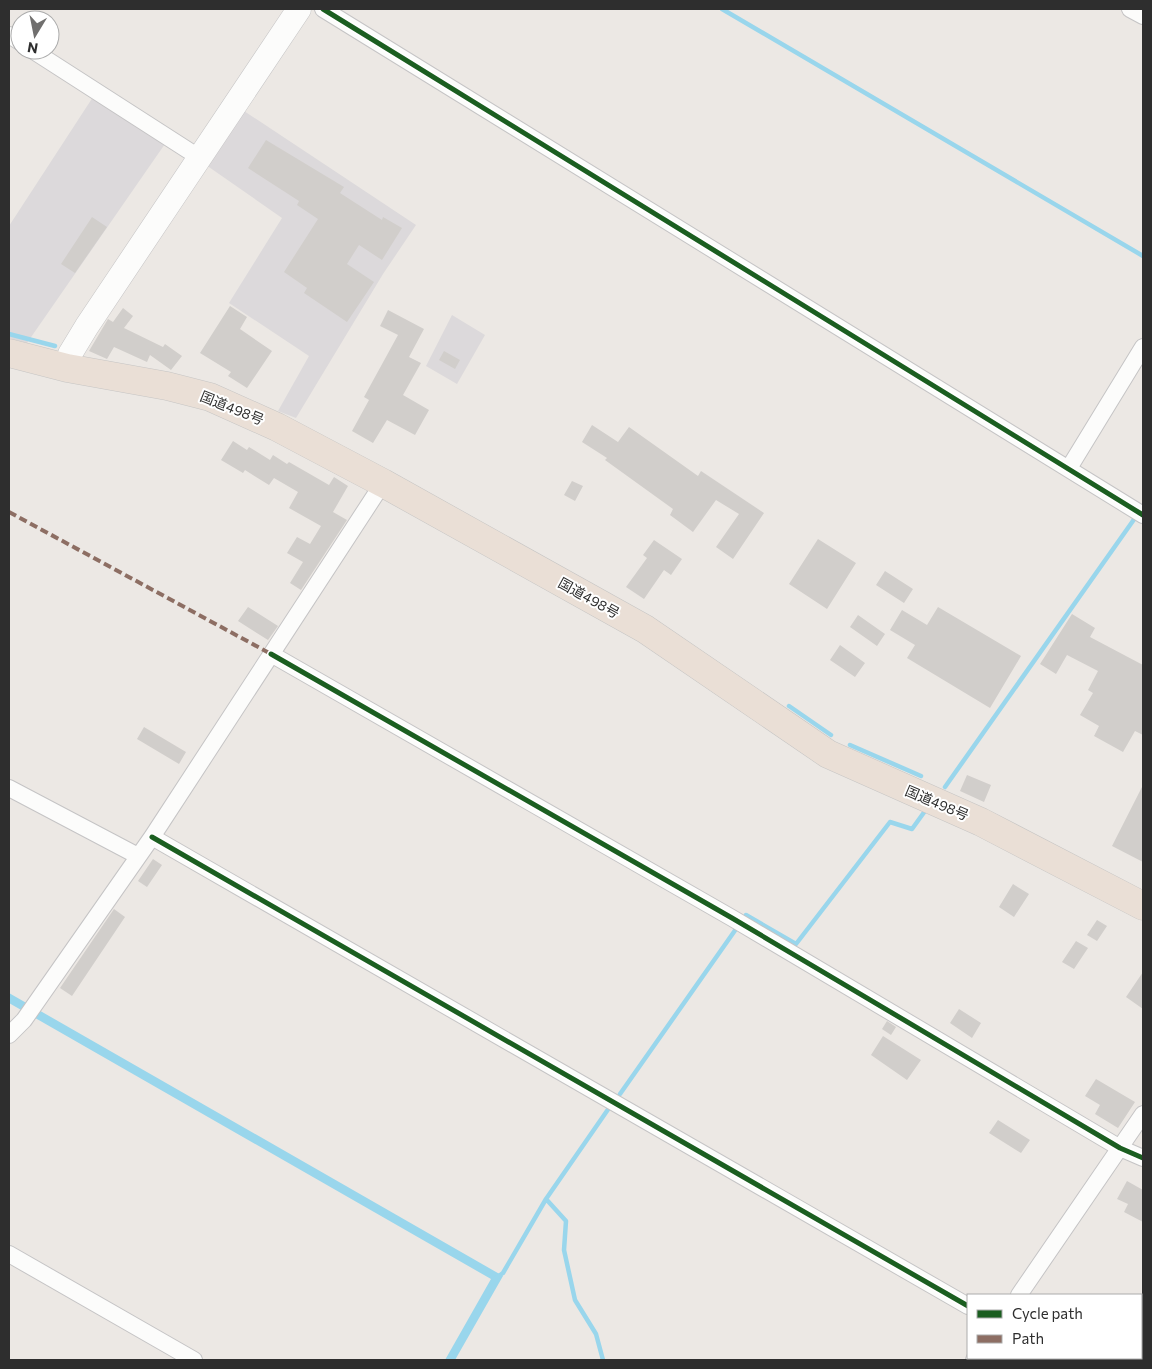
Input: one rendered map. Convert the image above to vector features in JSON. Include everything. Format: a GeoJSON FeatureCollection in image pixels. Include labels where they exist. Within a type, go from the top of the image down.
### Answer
{"type":"FeatureCollection","features":[{"type":"Feature","properties":{"kind":"highway","name":"国道498号"},"geometry":{"type":"LineString","coordinates":[[9,353],[67,368],[166,386],[210,397],[277,427],[383,483],[645,629],[828,754],[981,822],[1143,906]]}},
{"type":"Feature","properties":{"kind":"street"},"geometry":{"type":"LineString","coordinates":[[67,368],[70,354],[87,326],[299,9]]}},
{"type":"Feature","properties":{"kind":"street"},"geometry":{"type":"LineString","coordinates":[[323,9],[1143,515]]}},
{"type":"Feature","properties":{"kind":"street"},"geometry":{"type":"LineString","coordinates":[[1130,9],[1143,16]]}},
{"type":"Feature","properties":{"kind":"street"},"geometry":{"type":"LineString","coordinates":[[48,60],[200,158]]}},
{"type":"Feature","properties":{"kind":"street"},"geometry":{"type":"LineString","coordinates":[[1069,468],[1143,347]]}},
{"type":"Feature","properties":{"kind":"street"},"geometry":{"type":"LineString","coordinates":[[9,1035],[24,1020],[152,836],[383,483]]}},
{"type":"Feature","properties":{"kind":"street"},"geometry":{"type":"LineString","coordinates":[[271,654],[732,918],[1120,1148],[1143,1158]]}},
{"type":"Feature","properties":{"kind":"street"},"geometry":{"type":"LineString","coordinates":[[9,788],[138,856]]}},
{"type":"Feature","properties":{"kind":"street"},"geometry":{"type":"LineString","coordinates":[[152,836],[967,1305]]}},
{"type":"Feature","properties":{"kind":"street"},"geometry":{"type":"LineString","coordinates":[[1020,1294],[1143,1114]]}},
{"type":"Feature","properties":{"kind":"street"},"geometry":{"type":"LineString","coordinates":[[9,1254],[194,1360]]}},
{"type":"Feature","properties":{"kind":"shaded area"},"geometry":{"type":"Polygon","coordinates":[[[93,97],[167,141],[27,343],[9,338],[9,226],[93,97]]]}},
{"type":"Feature","properties":{"kind":"shaded area"},"geometry":{"type":"Polygon","coordinates":[[[241,109],[416,225],[383,274],[296,418],[278,411],[309,356],[229,303],[282,218],[206,165],[241,109]]]}},
{"type":"Feature","properties":{"kind":"shaded area"},"geometry":{"type":"Polygon","coordinates":[[[452,315],[485,335],[457,384],[426,366],[452,315]]]}},
{"type":"Feature","properties":{"kind":"water"},"geometry":{"type":"Polygon","coordinates":[[[9,993],[503,1276],[455,1360],[445,1360],[491,1279],[9,1003],[9,993]]]}},
{"type":"Feature","properties":{"kind":"building"},"geometry":{"type":"Polygon","coordinates":[[[266,140],[344,187],[340,193],[382,220],[383,217],[402,228],[382,260],[359,245],[347,264],[374,282],[347,322],[304,293],[307,288],[284,272],[318,219],[297,205],[299,201],[248,168],[266,140]]]}},
{"type":"Feature","properties":{"kind":"building"},"geometry":{"type":"Polygon","coordinates":[[[92,217],[107,227],[75,273],[61,264],[92,217]]]}},
{"type":"Feature","properties":{"kind":"building"},"geometry":{"type":"Polygon","coordinates":[[[230,306],[247,317],[240,329],[272,351],[247,388],[228,376],[231,372],[200,353],[230,306]]]}},
{"type":"Feature","properties":{"kind":"building"},"geometry":{"type":"Polygon","coordinates":[[[123,308],[133,316],[124,328],[163,347],[165,344],[182,356],[171,370],[150,355],[147,362],[114,347],[107,359],[89,351],[108,319],[113,322],[123,308]]]}},
{"type":"Feature","properties":{"kind":"building"},"geometry":{"type":"Polygon","coordinates":[[[388,310],[424,329],[409,357],[421,363],[403,395],[429,410],[415,435],[387,420],[373,443],[352,431],[369,400],[364,397],[398,335],[380,326],[388,310]]]}},
{"type":"Feature","properties":{"kind":"building"},"geometry":{"type":"Polygon","coordinates":[[[444,351],[460,360],[455,369],[439,360],[444,351]]]}},
{"type":"Feature","properties":{"kind":"building"},"geometry":{"type":"Polygon","coordinates":[[[592,425],[618,442],[629,427],[698,476],[701,471],[764,513],[733,559],[716,547],[739,514],[716,500],[693,532],[670,515],[673,509],[605,460],[607,458],[582,442],[592,425]]]}},
{"type":"Feature","properties":{"kind":"building"},"geometry":{"type":"Polygon","coordinates":[[[233,441],[247,450],[249,447],[270,460],[273,455],[287,464],[289,462],[329,485],[334,477],[348,486],[333,512],[347,520],[301,590],[290,583],[303,562],[287,553],[297,537],[310,544],[321,526],[289,508],[298,492],[274,478],[269,485],[245,470],[243,473],[221,460],[233,441]]]}},
{"type":"Feature","properties":{"kind":"building"},"geometry":{"type":"Polygon","coordinates":[[[572,481],[583,486],[575,501],[564,495],[572,481]]]}},
{"type":"Feature","properties":{"kind":"building"},"geometry":{"type":"Polygon","coordinates":[[[818,539],[856,563],[827,609],[789,584],[818,539]]]}},
{"type":"Feature","properties":{"kind":"building"},"geometry":{"type":"Polygon","coordinates":[[[654,540],[682,559],[671,575],[664,570],[644,599],[626,587],[647,558],[643,555],[654,540]]]}},
{"type":"Feature","properties":{"kind":"building"},"geometry":{"type":"Polygon","coordinates":[[[885,571],[913,589],[904,603],[876,585],[885,571]]]}},
{"type":"Feature","properties":{"kind":"building"},"geometry":{"type":"Polygon","coordinates":[[[248,607],[278,626],[268,640],[238,621],[248,607]]]}},
{"type":"Feature","properties":{"kind":"building"},"geometry":{"type":"Polygon","coordinates":[[[938,607],[1021,656],[990,708],[907,658],[915,645],[890,630],[902,610],[927,625],[938,607]]]}},
{"type":"Feature","properties":{"kind":"building"},"geometry":{"type":"Polygon","coordinates":[[[1072,614],[1095,628],[1090,637],[1143,665],[1143,735],[1135,731],[1123,752],[1094,736],[1099,726],[1080,715],[1093,693],[1088,690],[1098,671],[1067,655],[1056,674],[1040,664],[1072,614]]]}},
{"type":"Feature","properties":{"kind":"building"},"geometry":{"type":"Polygon","coordinates":[[[858,615],[885,634],[877,646],[850,627],[858,615]]]}},
{"type":"Feature","properties":{"kind":"building"},"geometry":{"type":"Polygon","coordinates":[[[840,645],[865,663],[855,677],[830,660],[840,645]]]}},
{"type":"Feature","properties":{"kind":"building"},"geometry":{"type":"Polygon","coordinates":[[[144,727],[186,752],[179,764],[137,739],[144,727]]]}},
{"type":"Feature","properties":{"kind":"building"},"geometry":{"type":"Polygon","coordinates":[[[967,775],[991,785],[984,802],[960,791],[967,775]]]}},
{"type":"Feature","properties":{"kind":"building"},"geometry":{"type":"Polygon","coordinates":[[[1143,785],[1143,862],[1112,846],[1143,785]]]}},
{"type":"Feature","properties":{"kind":"building"},"geometry":{"type":"Polygon","coordinates":[[[153,859],[162,865],[147,887],[138,881],[153,859]]]}},
{"type":"Feature","properties":{"kind":"building"},"geometry":{"type":"Polygon","coordinates":[[[1013,884],[1029,894],[1014,917],[999,907],[1013,884]]]}},
{"type":"Feature","properties":{"kind":"building"},"geometry":{"type":"Polygon","coordinates":[[[114,909],[125,917],[72,996],[60,988],[114,909]]]}},
{"type":"Feature","properties":{"kind":"building"},"geometry":{"type":"Polygon","coordinates":[[[1097,920],[1107,926],[1097,941],[1087,935],[1097,920]]]}},
{"type":"Feature","properties":{"kind":"building"},"geometry":{"type":"Polygon","coordinates":[[[1076,941],[1088,948],[1074,969],[1062,962],[1076,941]]]}},
{"type":"Feature","properties":{"kind":"building"},"geometry":{"type":"Polygon","coordinates":[[[1143,972],[1143,1009],[1126,997],[1143,972]]]}},
{"type":"Feature","properties":{"kind":"building"},"geometry":{"type":"Polygon","coordinates":[[[959,1009],[981,1023],[972,1038],[950,1023],[959,1009]]]}},
{"type":"Feature","properties":{"kind":"building"},"geometry":{"type":"Polygon","coordinates":[[[887,1021],[896,1027],[891,1035],[882,1029],[887,1021]]]}},
{"type":"Feature","properties":{"kind":"building"},"geometry":{"type":"Polygon","coordinates":[[[883,1036],[921,1060],[907,1080],[871,1055],[883,1036]]]}},
{"type":"Feature","properties":{"kind":"building"},"geometry":{"type":"Polygon","coordinates":[[[1096,1079],[1135,1102],[1118,1128],[1095,1114],[1100,1105],[1085,1096],[1096,1079]]]}},
{"type":"Feature","properties":{"kind":"building"},"geometry":{"type":"Polygon","coordinates":[[[998,1120],[1030,1140],[1021,1153],[989,1133],[998,1120]]]}},
{"type":"Feature","properties":{"kind":"building"},"geometry":{"type":"Polygon","coordinates":[[[1127,1181],[1143,1190],[1143,1222],[1124,1212],[1128,1204],[1117,1199],[1127,1181]]]}},
{"type":"Feature","properties":{"kind":"waterway"},"geometry":{"type":"LineString","coordinates":[[722,9],[1143,256]]}},
{"type":"Feature","properties":{"kind":"waterway"},"geometry":{"type":"LineString","coordinates":[[9,334],[55,346]]}},
{"type":"Feature","properties":{"kind":"waterway"},"geometry":{"type":"LineString","coordinates":[[945,787],[1135,518]]}},
{"type":"Feature","properties":{"kind":"waterway"},"geometry":{"type":"LineString","coordinates":[[789,706],[831,735]]}},
{"type":"Feature","properties":{"kind":"waterway"},"geometry":{"type":"LineString","coordinates":[[850,745],[921,776]]}},
{"type":"Feature","properties":{"kind":"waterway"},"geometry":{"type":"LineString","coordinates":[[746,915],[796,944],[890,822],[912,829],[925,811]]}},
{"type":"Feature","properties":{"kind":"waterway"},"geometry":{"type":"LineString","coordinates":[[620,1094],[736,929]]}},
{"type":"Feature","properties":{"kind":"waterway"},"geometry":{"type":"LineString","coordinates":[[497,1277],[503,1273],[546,1199],[609,1108]]}},
{"type":"Feature","properties":{"kind":"waterway"},"geometry":{"type":"LineString","coordinates":[[546,1199],[566,1221],[564,1250],[575,1300],[596,1334],[603,1360]]}},
{"type":"Feature","properties":{"kind":"marked path"},"geometry":{"type":"LineString","coordinates":[[9,512],[271,654]]}},
{"type":"Feature","properties":{"kind":"cycle path"},"geometry":{"type":"LineString","coordinates":[[323,9],[1143,515]]}},
{"type":"Feature","properties":{"kind":"cycle path"},"geometry":{"type":"LineString","coordinates":[[271,654],[732,918],[1120,1148],[1143,1158]]}},
{"type":"Feature","properties":{"kind":"cycle path"},"geometry":{"type":"LineString","coordinates":[[152,837],[967,1305]]}}]}
